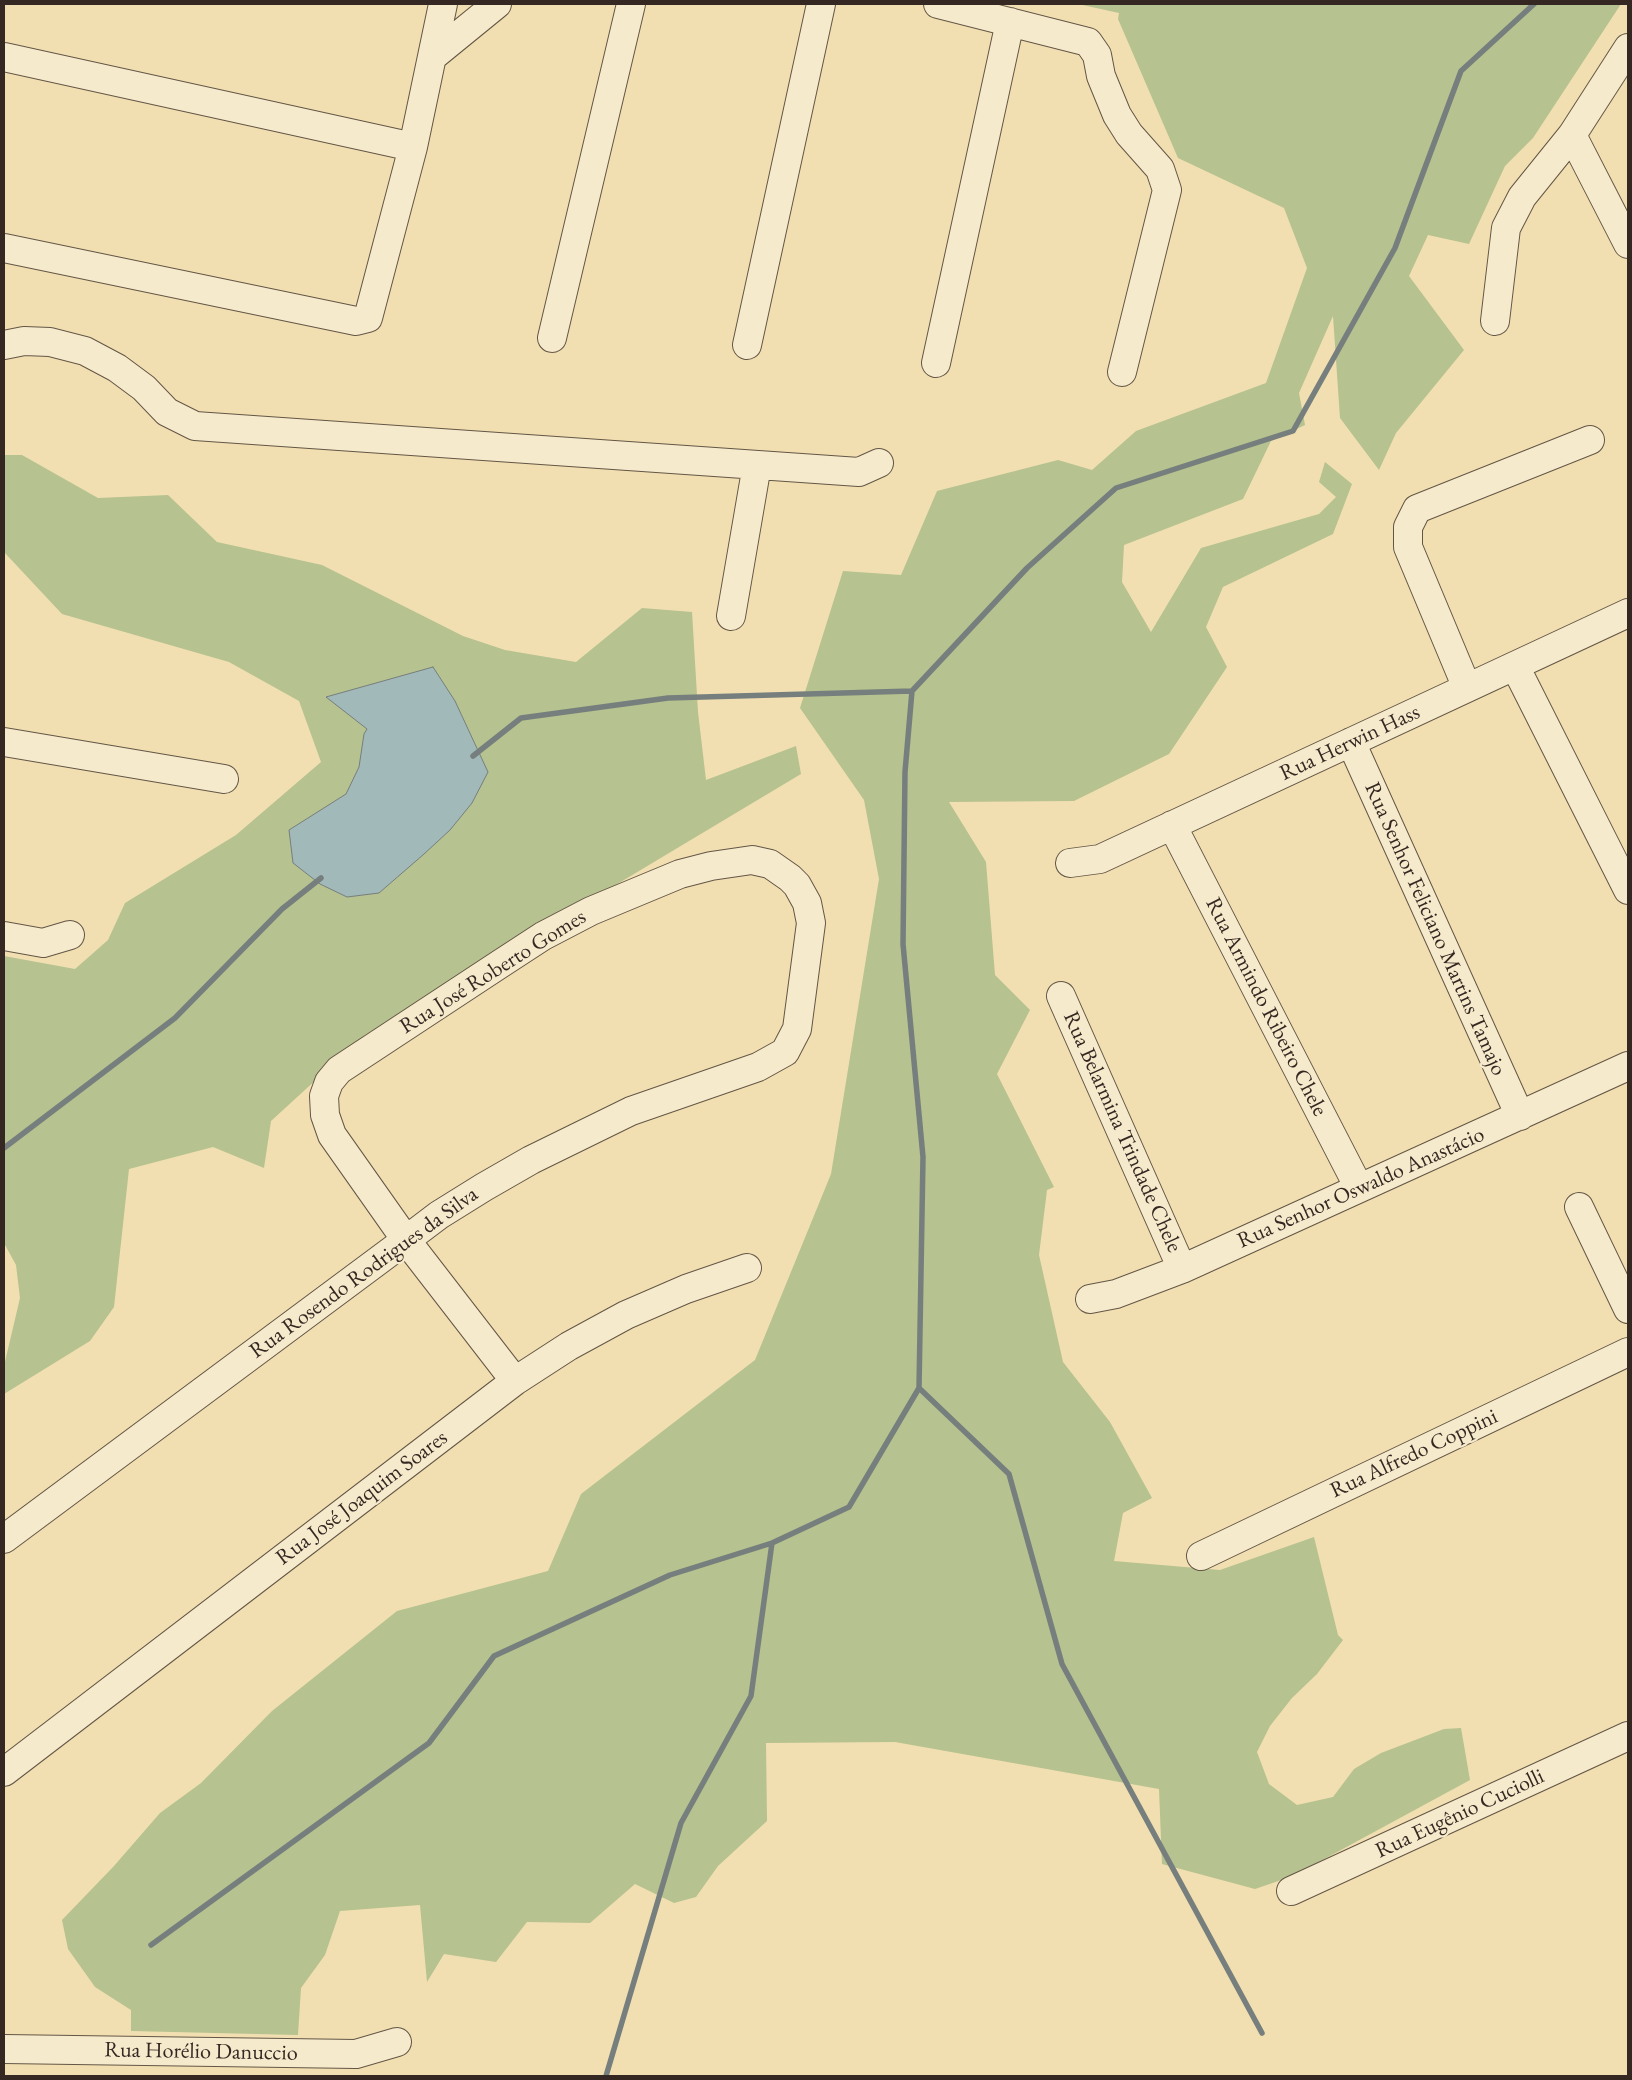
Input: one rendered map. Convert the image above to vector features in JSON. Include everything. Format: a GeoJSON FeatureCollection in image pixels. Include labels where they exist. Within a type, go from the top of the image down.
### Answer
{"type":"FeatureCollection","features":[{"type":"Feature","properties":{"kind":"street"},"geometry":{"type":"LineString","coordinates":[[4,248],[356,321],[368,318],[413,147],[443,4]]}},
{"type":"Feature","properties":{"kind":"street"},"geometry":{"type":"LineString","coordinates":[[432,57],[497,4]]}},
{"type":"Feature","properties":{"kind":"street"},"geometry":{"type":"LineString","coordinates":[[552,338],[630,4]]}},
{"type":"Feature","properties":{"kind":"street"},"geometry":{"type":"LineString","coordinates":[[747,345],[822,4]]}},
{"type":"Feature","properties":{"kind":"street"},"geometry":{"type":"LineString","coordinates":[[938,4],[1088,42],[1097,56],[1104,83],[1117,115],[1129,134],[1160,169],[1166,190],[1122,372]]}},
{"type":"Feature","properties":{"kind":"street"},"geometry":{"type":"LineString","coordinates":[[936,363],[1010,22]]}},
{"type":"Feature","properties":{"kind":"street"},"geometry":{"type":"LineString","coordinates":[[1495,321],[1506,228],[1522,197],[1572,134],[1628,48]]}},
{"type":"Feature","properties":{"kind":"street"},"geometry":{"type":"LineString","coordinates":[[4,57],[413,147]]}},
{"type":"Feature","properties":{"kind":"street"},"geometry":{"type":"LineString","coordinates":[[1572,134],[1628,244]]}},
{"type":"Feature","properties":{"kind":"street"},"geometry":{"type":"LineString","coordinates":[[4,344],[24,341],[50,342],[85,351],[117,368],[144,388],[167,412],[195,426],[859,472],[879,463]]}},
{"type":"Feature","properties":{"kind":"street"},"geometry":{"type":"LineString","coordinates":[[1467,688],[1408,547],[1408,527],[1417,509],[1590,440]]}},
{"type":"Feature","properties":{"kind":"street"},"geometry":{"type":"LineString","coordinates":[[731,616],[757,465]]}},
{"type":"Feature","properties":{"kind":"street","name":"Rua Herwin Hass"},"geometry":{"type":"LineString","coordinates":[[1070,863],[1100,859],[1628,613]]}},
{"type":"Feature","properties":{"kind":"street"},"geometry":{"type":"LineString","coordinates":[[1515,666],[1628,890]]}},
{"type":"Feature","properties":{"kind":"street"},"geometry":{"type":"LineString","coordinates":[[4,742],[224,779]]}},
{"type":"Feature","properties":{"kind":"street","name":"Rua Senhor Feliciano Martins Tamajo"},"geometry":{"type":"LineString","coordinates":[[1351,742],[1520,1116]]}},
{"type":"Feature","properties":{"kind":"street","name":"Rua Armindo Ribeiro Chele"},"geometry":{"type":"LineString","coordinates":[[1172,826],[1359,1188]]}},
{"type":"Feature","properties":{"kind":"street","name":"Rua José Roberto Gomes"},"geometry":{"type":"LineString","coordinates":[[406,1240],[332,1135],[325,1115],[324,1096],[329,1082],[339,1070],[535,941],[583,915],[680,874],[711,866],[752,860],[770,864],[797,885],[807,903],[811,923],[797,1029],[785,1052]]}},
{"type":"Feature","properties":{"kind":"street"},"geometry":{"type":"LineString","coordinates":[[4,936],[43,943],[70,934]]}},
{"type":"Feature","properties":{"kind":"street","name":"Rua Belarmina Trindade Chele"},"geometry":{"type":"LineString","coordinates":[[1061,996],[1182,1269]]}},
{"type":"Feature","properties":{"kind":"street","name":"Rua Rosendo Rodrigues da Silva"},"geometry":{"type":"LineString","coordinates":[[4,1539],[439,1215],[531,1160],[631,1111],[758,1067],[785,1052]]}},
{"type":"Feature","properties":{"kind":"street","name":"Rua Senhor Oswaldo Anastácio"},"geometry":{"type":"LineString","coordinates":[[1090,1300],[1116,1294],[1182,1269],[1628,1066]]}},
{"type":"Feature","properties":{"kind":"street"},"geometry":{"type":"LineString","coordinates":[[1579,1207],[1628,1309]]}},
{"type":"Feature","properties":{"kind":"street"},"geometry":{"type":"LineString","coordinates":[[406,1240],[515,1381]]}},
{"type":"Feature","properties":{"kind":"street","name":"Rua José Joaquim Soares"},"geometry":{"type":"LineString","coordinates":[[4,1772],[515,1381],[569,1346],[626,1315],[686,1289],[747,1268]]}},
{"type":"Feature","properties":{"kind":"street","name":"Rua Alfredo Coppini"},"geometry":{"type":"LineString","coordinates":[[1200,1556],[1628,1352]]}},
{"type":"Feature","properties":{"kind":"street","name":"Rua Eugênio Cuciolli"},"geometry":{"type":"LineString","coordinates":[[1291,1891],[1628,1736]]}},
{"type":"Feature","properties":{"kind":"street","name":"Rua Horélio Danuccio"},"geometry":{"type":"LineString","coordinates":[[4,2049],[356,2054],[397,2042]]}},
{"type":"Feature","properties":{"kind":"green space"},"geometry":{"type":"Polygon","coordinates":[[[1078,4],[1621,4],[1533,138],[1505,166],[1469,244],[1428,235],[1409,276],[1464,350],[1396,433],[1379,470],[1340,418],[1333,316],[1299,393],[1305,425],[1271,441],[1243,499],[1124,545],[1122,582],[1151,632],[1201,548],[1319,514],[1336,497],[1319,482],[1325,462],[1352,484],[1333,534],[1223,587],[1206,627],[1227,667],[1169,754],[1074,801],[949,802],[986,862],[995,975],[1030,1010],[997,1074],[1054,1187],[1047,1190],[1039,1255],[1063,1362],[1110,1422],[1152,1498],[1123,1513],[1114,1561],[1220,1570],[1314,1537],[1338,1635],[1343,1640],[1317,1674],[1292,1698],[1270,1726],[1257,1752],[1269,1784],[1297,1805],[1333,1797],[1354,1769],[1381,1753],[1444,1729],[1461,1728],[1470,1780],[1293,1876],[1255,1889],[1162,1864],[1159,1789],[895,1742],[766,1743],[767,1821],[718,1866],[696,1897],[674,1903],[635,1884],[590,1923],[527,1922],[496,1962],[444,1954],[427,1982],[420,1905],[340,1911],[325,1955],[301,1988],[298,2035],[131,2031],[131,2010],[95,1987],[68,1949],[62,1920],[114,1866],[160,1813],[201,1783],[272,1711],[397,1611],[548,1571],[581,1494],[755,1360],[831,1174],[879,879],[864,800],[800,708],[843,571],[901,575],[937,491],[1058,460],[1092,470],[1136,431],[1266,383],[1307,268],[1284,208],[1178,158],[1118,19],[1119,13],[1078,4]]]}},
{"type":"Feature","properties":{"kind":"green space"},"geometry":{"type":"Polygon","coordinates":[[[4,455],[22,455],[98,498],[168,495],[217,542],[322,565],[463,636],[505,650],[576,662],[642,608],[692,612],[698,712],[706,780],[796,746],[801,774],[365,1035],[271,1121],[264,1168],[213,1147],[129,1169],[114,1307],[90,1341],[4,1394],[4,1366],[20,1298],[16,1265],[4,1243],[4,956],[75,969],[108,940],[125,903],[236,835],[321,762],[299,701],[229,662],[62,614],[4,552],[4,455]]]}},
{"type":"Feature","properties":{"kind":"water"},"geometry":{"type":"Polygon","coordinates":[[[433,667],[455,701],[488,772],[472,803],[450,830],[424,854],[379,893],[347,897],[320,884],[293,863],[289,830],[346,794],[359,767],[364,734],[367,729],[326,697],[433,667]]]}},
{"type":"Feature","properties":{"kind":"waterway"},"geometry":{"type":"LineString","coordinates":[[473,756],[521,718],[668,698],[912,691],[1027,568],[1116,488],[1293,431],[1395,248],[1461,71],[1534,4]]}},
{"type":"Feature","properties":{"kind":"waterway"},"geometry":{"type":"LineString","coordinates":[[151,1945],[429,1743],[494,1656],[670,1575],[772,1543],[849,1507],[919,1388],[923,1157],[903,944],[905,772],[912,691]]}},
{"type":"Feature","properties":{"kind":"waterway"},"geometry":{"type":"LineString","coordinates":[[4,1148],[175,1018],[282,909],[321,878]]}},
{"type":"Feature","properties":{"kind":"waterway"},"geometry":{"type":"LineString","coordinates":[[919,1388],[1009,1474],[1062,1664],[1262,2033]]}},
{"type":"Feature","properties":{"kind":"waterway"},"geometry":{"type":"LineString","coordinates":[[606,2076],[681,1823],[751,1696],[772,1543]]}}]}
